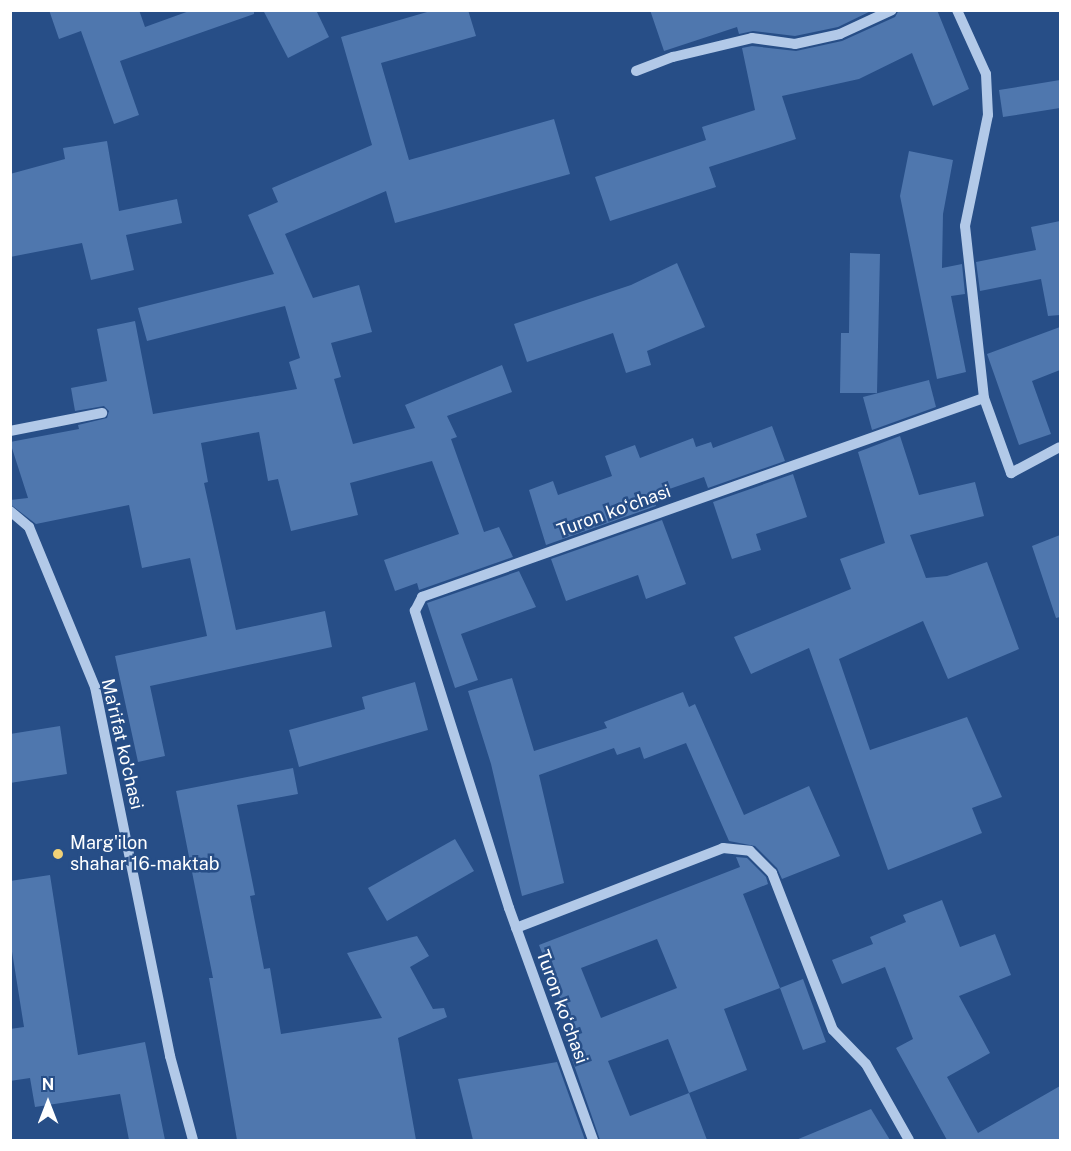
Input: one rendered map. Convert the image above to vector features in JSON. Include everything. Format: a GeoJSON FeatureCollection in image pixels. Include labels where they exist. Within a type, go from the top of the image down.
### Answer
{"type":"FeatureCollection","features":[{"type":"Feature","properties":{"kind":"street"},"geometry":{"type":"LineString","coordinates":[[636,71],[673,57],[752,38],[795,44],[840,34],[892,10]]}},
{"type":"Feature","properties":{"kind":"street"},"geometry":{"type":"LineString","coordinates":[[957,10],[986,74],[988,115],[965,226],[984,398],[1011,473],[1060,447]]}},
{"type":"Feature","properties":{"kind":"street","name":"Turon koʻchasi"},"geometry":{"type":"LineString","coordinates":[[593,1140],[516,928],[417,628],[415,611],[422,597],[984,398]]}},
{"type":"Feature","properties":{"kind":"street"},"geometry":{"type":"LineString","coordinates":[[10,431],[102,413]]}},
{"type":"Feature","properties":{"kind":"street","name":"Ma'rifat ko'chasi"},"geometry":{"type":"LineString","coordinates":[[10,511],[29,527],[95,687],[170,1056],[193,1140]]}},
{"type":"Feature","properties":{"kind":"street"},"geometry":{"type":"LineString","coordinates":[[516,928],[723,848],[750,851],[772,873],[833,1030],[866,1064],[909,1140]]}},
{"type":"Feature","properties":{"kind":"building"},"geometry":{"type":"Polygon","coordinates":[[[49,10],[139,10],[145,27],[192,10],[254,10],[254,14],[120,61],[139,115],[114,124],[81,31],[59,39],[49,10]]]}},
{"type":"Feature","properties":{"kind":"building"},"geometry":{"type":"Polygon","coordinates":[[[263,10],[316,10],[329,37],[288,58],[263,10]]]}},
{"type":"Feature","properties":{"kind":"building"},"geometry":{"type":"Polygon","coordinates":[[[434,10],[468,10],[476,36],[381,63],[409,160],[554,119],[570,174],[395,223],[386,191],[285,234],[313,298],[359,285],[372,332],[331,343],[341,377],[334,379],[353,444],[415,428],[405,405],[502,365],[512,392],[447,416],[457,437],[451,439],[484,532],[499,527],[513,557],[419,590],[417,583],[395,591],[384,560],[459,534],[432,461],[350,483],[358,515],[291,531],[278,479],[268,481],[259,432],[201,443],[208,482],[204,483],[236,630],[325,611],[332,647],[150,686],[165,756],[138,762],[115,656],[207,636],[190,558],[142,568],[129,505],[36,524],[10,504],[10,500],[28,498],[10,442],[79,429],[78,425],[107,418],[109,411],[104,406],[75,411],[71,388],[107,381],[97,329],[135,321],[153,414],[297,389],[289,362],[300,358],[285,306],[147,341],[138,308],[274,274],[248,215],[278,202],[272,188],[372,145],[341,37],[434,10]]]}},
{"type":"Feature","properties":{"kind":"building"},"geometry":{"type":"Polygon","coordinates":[[[650,10],[873,10],[838,27],[795,36],[753,31],[739,34],[737,27],[664,51],[650,10]]]}},
{"type":"Feature","properties":{"kind":"building"},"geometry":{"type":"Polygon","coordinates":[[[899,10],[937,10],[969,89],[933,106],[912,53],[859,79],[782,96],[796,139],[709,167],[716,187],[610,221],[595,177],[706,140],[702,127],[755,110],[742,48],[752,46],[796,51],[842,41],[895,17],[899,10]]]}},
{"type":"Feature","properties":{"kind":"building"},"geometry":{"type":"Polygon","coordinates":[[[1060,80],[1060,108],[1003,117],[999,90],[1060,80]]]}},
{"type":"Feature","properties":{"kind":"building"},"geometry":{"type":"Polygon","coordinates":[[[107,141],[119,211],[177,199],[182,223],[126,235],[134,270],[91,280],[82,243],[10,257],[10,174],[65,159],[63,148],[107,141]]]}},
{"type":"Feature","properties":{"kind":"building"},"geometry":{"type":"Polygon","coordinates":[[[909,151],[953,160],[943,214],[942,268],[962,264],[965,294],[951,296],[966,372],[937,379],[900,196],[909,151]]]}},
{"type":"Feature","properties":{"kind":"building"},"geometry":{"type":"Polygon","coordinates":[[[1060,221],[1060,315],[1048,316],[1041,279],[980,291],[976,262],[1036,250],[1031,227],[1060,221]]]}},
{"type":"Feature","properties":{"kind":"building"},"geometry":{"type":"Polygon","coordinates":[[[850,253],[880,254],[877,393],[840,393],[841,333],[849,333],[850,253]]]}},
{"type":"Feature","properties":{"kind":"building"},"geometry":{"type":"Polygon","coordinates":[[[677,263],[705,327],[647,351],[651,365],[626,373],[613,333],[527,362],[514,324],[631,285],[677,263]]]}},
{"type":"Feature","properties":{"kind":"building"},"geometry":{"type":"Polygon","coordinates":[[[1060,327],[1060,370],[1032,381],[1051,434],[1019,445],[987,354],[1060,327]]]}},
{"type":"Feature","properties":{"kind":"building"},"geometry":{"type":"Polygon","coordinates":[[[929,380],[936,407],[872,430],[863,397],[929,380]]]}},
{"type":"Feature","properties":{"kind":"building"},"geometry":{"type":"Polygon","coordinates":[[[772,426],[785,461],[708,488],[704,477],[652,495],[656,506],[546,545],[529,490],[553,481],[558,495],[612,476],[605,456],[635,445],[640,458],[693,438],[696,447],[711,442],[713,448],[772,426]]]}},
{"type":"Feature","properties":{"kind":"building"},"geometry":{"type":"Polygon","coordinates":[[[900,436],[919,495],[975,482],[984,516],[910,535],[926,578],[947,576],[987,562],[1019,649],[948,679],[923,621],[839,659],[870,750],[967,717],[1002,797],[972,808],[982,833],[888,870],[809,648],[751,674],[734,637],[851,589],[840,559],[885,543],[858,452],[900,436]]]}},
{"type":"Feature","properties":{"kind":"building"},"geometry":{"type":"Polygon","coordinates":[[[793,474],[807,517],[756,534],[761,550],[732,559],[713,502],[793,474]]]}},
{"type":"Feature","properties":{"kind":"building"},"geometry":{"type":"Polygon","coordinates":[[[662,520],[686,584],[646,599],[638,575],[566,601],[551,559],[662,520]]]}},
{"type":"Feature","properties":{"kind":"building"},"geometry":{"type":"Polygon","coordinates":[[[1060,535],[1060,617],[1056,618],[1032,546],[1060,535]]]}},
{"type":"Feature","properties":{"kind":"building"},"geometry":{"type":"Polygon","coordinates":[[[519,571],[536,607],[461,634],[478,680],[455,688],[427,603],[519,571]]]}},
{"type":"Feature","properties":{"kind":"building"},"geometry":{"type":"Polygon","coordinates":[[[512,678],[534,751],[607,728],[604,722],[683,692],[689,707],[695,704],[744,815],[809,786],[840,856],[782,879],[777,868],[755,846],[729,841],[686,743],[644,759],[640,747],[617,755],[614,748],[539,775],[564,883],[522,896],[491,764],[468,691],[512,678]]]}},
{"type":"Feature","properties":{"kind":"building"},"geometry":{"type":"Polygon","coordinates":[[[415,682],[428,730],[299,767],[289,730],[365,709],[362,697],[415,682]]]}},
{"type":"Feature","properties":{"kind":"building"},"geometry":{"type":"Polygon","coordinates":[[[60,726],[67,774],[10,783],[10,734],[60,726]]]}},
{"type":"Feature","properties":{"kind":"building"},"geometry":{"type":"Polygon","coordinates":[[[293,768],[298,794],[237,805],[255,895],[250,896],[264,969],[270,968],[281,1034],[382,1018],[347,953],[417,936],[429,956],[410,967],[433,1009],[444,1008],[447,1017],[398,1038],[416,1140],[237,1140],[209,978],[213,978],[176,791],[293,768]]]}},
{"type":"Feature","properties":{"kind":"building"},"geometry":{"type":"Polygon","coordinates":[[[455,839],[474,871],[387,921],[368,888],[455,839]]]}},
{"type":"Feature","properties":{"kind":"building"},"geometry":{"type":"Polygon","coordinates":[[[736,857],[747,858],[766,877],[768,884],[743,894],[780,988],[724,1009],[747,1070],[689,1093],[707,1140],[600,1140],[572,1059],[583,1057],[539,945],[740,867],[736,857]],[[657,939],[581,968],[601,1018],[677,988],[657,939]],[[668,1039],[608,1061],[630,1116],[689,1093],[668,1039]]]}},
{"type":"Feature","properties":{"kind":"building"},"geometry":{"type":"Polygon","coordinates":[[[50,875],[78,1055],[145,1042],[165,1140],[129,1140],[120,1094],[35,1107],[30,1078],[10,1081],[10,1029],[24,1027],[10,939],[10,881],[50,875]]]}},
{"type":"Feature","properties":{"kind":"building"},"geometry":{"type":"Polygon","coordinates":[[[942,900],[960,947],[995,934],[1011,975],[959,996],[990,1053],[947,1077],[978,1133],[1060,1086],[1060,1140],[947,1140],[896,1048],[913,1039],[885,967],[842,984],[832,960],[873,944],[870,937],[906,922],[903,915],[942,900]]]}},
{"type":"Feature","properties":{"kind":"building"},"geometry":{"type":"Polygon","coordinates":[[[803,979],[826,1042],[803,1050],[780,988],[803,979]]]}},
{"type":"Feature","properties":{"kind":"building"},"geometry":{"type":"Polygon","coordinates":[[[557,1062],[585,1140],[473,1140],[458,1079],[557,1062]]]}},
{"type":"Feature","properties":{"kind":"building"},"geometry":{"type":"Polygon","coordinates":[[[871,1109],[890,1140],[796,1140],[871,1109]]]}},
{"type":"Feature","properties":{"kind":"place","name":"Marg'ilon shahar 16-maktab"},"geometry":{"type":"Point","coordinates":[58,854]}}]}
